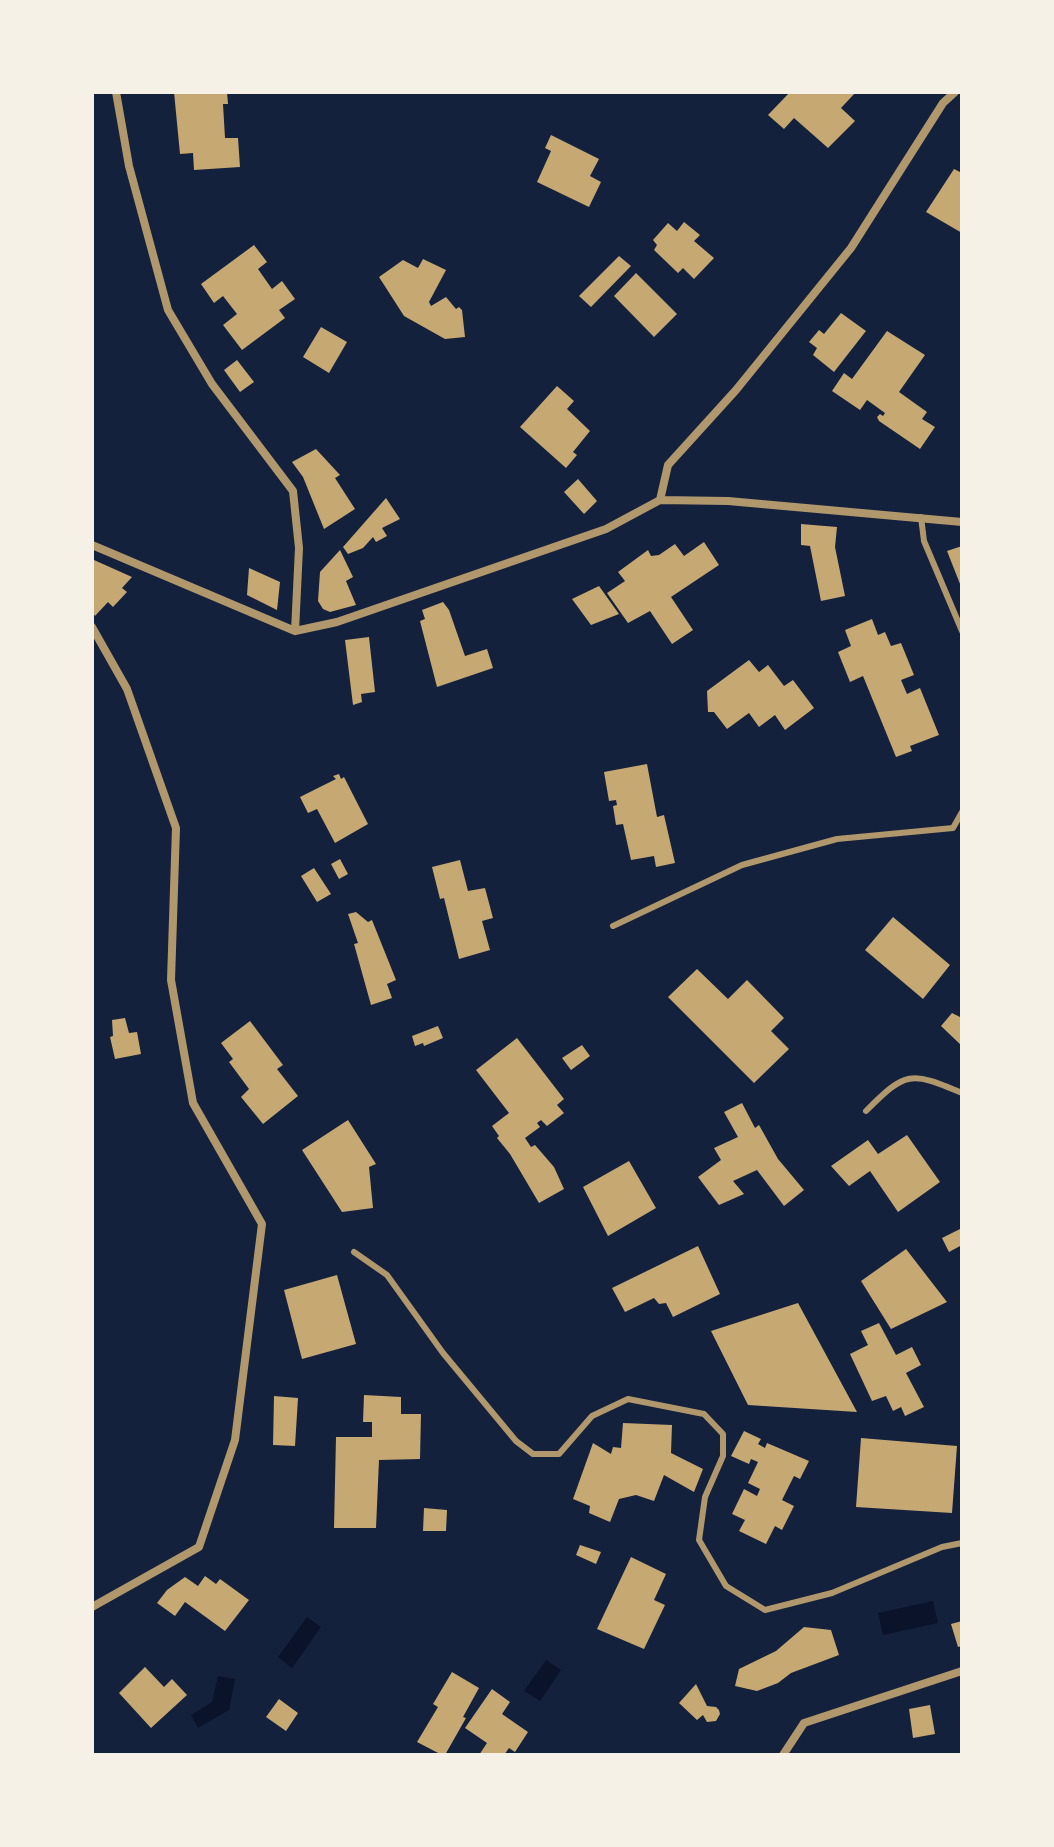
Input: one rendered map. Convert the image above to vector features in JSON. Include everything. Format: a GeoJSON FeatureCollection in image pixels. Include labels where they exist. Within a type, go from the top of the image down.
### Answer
{"type":"FeatureCollection","features":[{"type":"Feature","properties":{"kind":"street"},"geometry":{"type":"LineString","coordinates":[[116,92],[129,166],[168,310],[212,384],[293,491],[299,548],[295,631]]}},
{"type":"Feature","properties":{"kind":"street"},"geometry":{"type":"LineString","coordinates":[[660,500],[668,465],[736,390],[851,248],[943,103],[955,92]]}},
{"type":"Feature","properties":{"kind":"street"},"geometry":{"type":"LineString","coordinates":[[92,545],[295,631],[337,622],[606,529],[660,500],[728,501],[962,522]]}},
{"type":"Feature","properties":{"kind":"street"},"geometry":{"type":"LineString","coordinates":[[92,627],[127,689],[176,828],[171,980],[193,1103],[262,1224],[235,1440],[199,1547],[92,1607]]}},
{"type":"Feature","properties":{"kind":"street"},"geometry":{"type":"LineString","coordinates":[[783,1755],[804,1723],[962,1671]]}},
{"type":"Feature","properties":{"kind":"lane"},"geometry":{"type":"LineString","coordinates":[[921,517],[924,541],[962,631]]}},
{"type":"Feature","properties":{"kind":"lane"},"geometry":{"type":"LineString","coordinates":[[953,828],[962,812]]}},
{"type":"Feature","properties":{"kind":"lane"},"geometry":{"type":"LineString","coordinates":[[613,926],[742,865],[837,839],[953,828],[962,836]]}},
{"type":"Feature","properties":{"kind":"lane"},"geometry":{"type":"LineString","coordinates":[[866,1111],[893,1084],[904,1078],[933,1080],[962,1093]]}},
{"type":"Feature","properties":{"kind":"lane"},"geometry":{"type":"LineString","coordinates":[[354,1252],[387,1275],[443,1353],[516,1441],[533,1454],[559,1454],[592,1416],[628,1399],[704,1414],[723,1434],[723,1456],[705,1497],[699,1540],[726,1586],[765,1610],[832,1593],[942,1547],[962,1543]]}},
{"type":"Feature","properties":{"kind":"water"},"geometry":{"type":"Polygon","coordinates":[[[933,1601],[938,1623],[883,1635],[878,1613],[933,1601]]]}},
{"type":"Feature","properties":{"kind":"water"},"geometry":{"type":"Polygon","coordinates":[[[307,1617],[321,1627],[292,1668],[278,1657],[307,1617]]]}},
{"type":"Feature","properties":{"kind":"water"},"geometry":{"type":"Polygon","coordinates":[[[546,1660],[561,1670],[540,1701],[524,1691],[546,1660]]]}},
{"type":"Feature","properties":{"kind":"water"},"geometry":{"type":"Polygon","coordinates":[[[218,1676],[235,1679],[229,1710],[198,1728],[191,1715],[212,1702],[218,1676]]]}},
{"type":"Feature","properties":{"kind":"building"},"geometry":{"type":"Polygon","coordinates":[[[174,92],[227,92],[228,104],[223,104],[225,138],[238,138],[240,167],[194,170],[193,153],[180,154],[174,92]]]}},
{"type":"Feature","properties":{"kind":"building"},"geometry":{"type":"Polygon","coordinates":[[[790,92],[856,92],[841,108],[855,121],[828,148],[794,118],[784,129],[768,115],[790,92]]]}},
{"type":"Feature","properties":{"kind":"building"},"geometry":{"type":"Polygon","coordinates":[[[551,135],[599,159],[590,176],[601,182],[589,207],[537,182],[551,151],[545,148],[551,135]]]}},
{"type":"Feature","properties":{"kind":"building"},"geometry":{"type":"Polygon","coordinates":[[[954,169],[962,173],[962,233],[926,212],[954,169]]]}},
{"type":"Feature","properties":{"kind":"building"},"geometry":{"type":"Polygon","coordinates":[[[684,222],[700,235],[694,241],[714,258],[694,279],[683,268],[678,273],[654,250],[657,245],[653,240],[668,223],[677,231],[684,222]]]}},
{"type":"Feature","properties":{"kind":"building"},"geometry":{"type":"Polygon","coordinates":[[[254,245],[267,262],[258,269],[272,289],[282,281],[295,299],[279,310],[285,318],[242,350],[223,325],[237,314],[223,296],[214,303],[201,284],[254,245]]]}},
{"type":"Feature","properties":{"kind":"building"},"geometry":{"type":"Polygon","coordinates":[[[619,256],[631,266],[591,307],[579,296],[619,256]]]}},
{"type":"Feature","properties":{"kind":"building"},"geometry":{"type":"Polygon","coordinates":[[[423,259],[446,270],[429,302],[431,306],[446,297],[456,309],[459,307],[465,337],[445,339],[404,316],[379,277],[403,260],[418,268],[423,259]]]}},
{"type":"Feature","properties":{"kind":"building"},"geometry":{"type":"Polygon","coordinates":[[[636,273],[677,314],[654,337],[614,296],[636,273]]]}},
{"type":"Feature","properties":{"kind":"building"},"geometry":{"type":"Polygon","coordinates":[[[841,313],[866,331],[834,372],[813,355],[817,348],[809,342],[819,330],[824,334],[841,313]]]}},
{"type":"Feature","properties":{"kind":"building"},"geometry":{"type":"Polygon","coordinates":[[[321,327],[347,342],[329,373],[303,357],[321,327]]]}},
{"type":"Feature","properties":{"kind":"building"},"geometry":{"type":"Polygon","coordinates":[[[887,331],[925,355],[899,392],[927,412],[922,419],[935,427],[920,449],[879,421],[877,417],[885,413],[867,400],[860,410],[832,391],[844,373],[852,379],[887,331]]]}},
{"type":"Feature","properties":{"kind":"building"},"geometry":{"type":"Polygon","coordinates":[[[237,360],[254,382],[240,392],[224,370],[237,360]]]}},
{"type":"Feature","properties":{"kind":"building"},"geometry":{"type":"Polygon","coordinates":[[[557,386],[574,401],[567,409],[590,431],[573,452],[577,455],[566,468],[520,427],[557,386]]]}},
{"type":"Feature","properties":{"kind":"building"},"geometry":{"type":"Polygon","coordinates":[[[316,449],[340,475],[335,478],[355,509],[324,529],[303,477],[292,462],[316,449]]]}},
{"type":"Feature","properties":{"kind":"building"},"geometry":{"type":"Polygon","coordinates":[[[578,479],[597,501],[584,514],[564,492],[578,479]]]}},
{"type":"Feature","properties":{"kind":"building"},"geometry":{"type":"Polygon","coordinates":[[[386,498],[400,519],[382,528],[387,536],[376,542],[373,537],[363,548],[348,554],[343,547],[386,498]]]}},
{"type":"Feature","properties":{"kind":"building"},"geometry":{"type":"Polygon","coordinates":[[[801,524],[837,527],[835,547],[845,596],[821,601],[810,546],[801,545],[801,524]]]}},
{"type":"Feature","properties":{"kind":"building"},"geometry":{"type":"Polygon","coordinates":[[[704,542],[719,565],[671,597],[693,630],[672,644],[650,611],[628,623],[607,593],[625,581],[618,572],[648,550],[651,556],[659,555],[675,544],[684,556],[704,542]]]}},
{"type":"Feature","properties":{"kind":"building"},"geometry":{"type":"Polygon","coordinates":[[[962,546],[962,589],[947,551],[962,546]]]}},
{"type":"Feature","properties":{"kind":"building"},"geometry":{"type":"Polygon","coordinates":[[[340,550],[353,577],[346,581],[356,605],[330,612],[323,609],[318,601],[320,572],[340,550]]]}},
{"type":"Feature","properties":{"kind":"building"},"geometry":{"type":"Polygon","coordinates":[[[94,560],[132,577],[122,588],[127,592],[113,607],[108,602],[95,616],[92,611],[94,560]]]}},
{"type":"Feature","properties":{"kind":"building"},"geometry":{"type":"Polygon","coordinates":[[[249,568],[280,582],[277,610],[247,595],[249,568]]]}},
{"type":"Feature","properties":{"kind":"building"},"geometry":{"type":"Polygon","coordinates":[[[599,586],[619,614],[591,625],[572,599],[599,586]]]}},
{"type":"Feature","properties":{"kind":"building"},"geometry":{"type":"Polygon","coordinates":[[[443,602],[449,610],[465,656],[487,649],[493,668],[437,687],[420,621],[425,619],[422,610],[443,602]]]}},
{"type":"Feature","properties":{"kind":"building"},"geometry":{"type":"Polygon","coordinates":[[[872,619],[878,635],[885,632],[891,646],[901,643],[914,675],[901,680],[907,694],[920,688],[939,735],[910,746],[912,751],[896,757],[863,676],[850,682],[838,652],[851,646],[845,630],[872,619]]]}},
{"type":"Feature","properties":{"kind":"building"},"geometry":{"type":"Polygon","coordinates":[[[369,637],[375,692],[361,694],[362,702],[353,705],[345,640],[369,637]]]}},
{"type":"Feature","properties":{"kind":"building"},"geometry":{"type":"Polygon","coordinates":[[[749,660],[759,672],[768,665],[784,686],[793,680],[814,708],[785,730],[775,715],[759,727],[749,713],[727,729],[714,712],[708,712],[707,691],[749,660]]]}},
{"type":"Feature","properties":{"kind":"building"},"geometry":{"type":"Polygon","coordinates":[[[647,764],[657,817],[664,815],[675,863],[656,867],[654,856],[631,860],[623,824],[616,825],[613,806],[617,805],[616,800],[609,801],[604,772],[647,764]]]}},
{"type":"Feature","properties":{"kind":"building"},"geometry":{"type":"Polygon","coordinates":[[[339,774],[341,779],[344,777],[368,824],[335,843],[317,809],[308,813],[300,797],[336,779],[333,776],[339,774]]]}},
{"type":"Feature","properties":{"kind":"building"},"geometry":{"type":"Polygon","coordinates":[[[340,859],[348,874],[339,879],[331,864],[340,859]]]}},
{"type":"Feature","properties":{"kind":"building"},"geometry":{"type":"Polygon","coordinates":[[[460,860],[468,891],[485,888],[493,918],[482,921],[490,950],[459,959],[444,898],[440,899],[432,867],[460,860]]]}},
{"type":"Feature","properties":{"kind":"building"},"geometry":{"type":"Polygon","coordinates":[[[314,868],[331,894],[317,902],[301,876],[314,868]]]}},
{"type":"Feature","properties":{"kind":"building"},"geometry":{"type":"Polygon","coordinates":[[[356,912],[368,922],[372,920],[396,980],[387,984],[392,998],[371,1005],[354,944],[358,943],[348,914],[356,912]]]}},
{"type":"Feature","properties":{"kind":"building"},"geometry":{"type":"Polygon","coordinates":[[[893,917],[950,965],[923,999],[865,950],[893,917]]]}},
{"type":"Feature","properties":{"kind":"building"},"geometry":{"type":"Polygon","coordinates":[[[697,969],[728,999],[747,980],[784,1018],[771,1031],[789,1049],[754,1083],[668,997],[697,969]]]}},
{"type":"Feature","properties":{"kind":"building"},"geometry":{"type":"Polygon","coordinates":[[[952,1013],[962,1018],[962,1046],[941,1026],[952,1013]]]}},
{"type":"Feature","properties":{"kind":"building"},"geometry":{"type":"Polygon","coordinates":[[[125,1018],[129,1033],[137,1032],[141,1054],[115,1059],[110,1037],[113,1036],[112,1020],[125,1018]]]}},
{"type":"Feature","properties":{"kind":"building"},"geometry":{"type":"Polygon","coordinates":[[[250,1021],[283,1065],[277,1069],[298,1096],[263,1124],[241,1097],[249,1089],[229,1062],[233,1059],[221,1043],[250,1021]]]}},
{"type":"Feature","properties":{"kind":"building"},"geometry":{"type":"Polygon","coordinates":[[[438,1026],[443,1038],[424,1046],[423,1043],[415,1046],[412,1036],[438,1026]]]}},
{"type":"Feature","properties":{"kind":"building"},"geometry":{"type":"Polygon","coordinates":[[[517,1038],[564,1099],[557,1105],[564,1113],[547,1126],[541,1120],[537,1123],[540,1127],[525,1138],[554,1167],[564,1189],[539,1203],[492,1126],[509,1113],[476,1070],[517,1038]]]}},
{"type":"Feature","properties":{"kind":"building"},"geometry":{"type":"Polygon","coordinates":[[[582,1045],[590,1056],[571,1070],[562,1058],[582,1045]]]}},
{"type":"Feature","properties":{"kind":"building"},"geometry":{"type":"Polygon","coordinates":[[[742,1103],[755,1128],[759,1125],[778,1159],[804,1190],[784,1206],[757,1170],[733,1181],[744,1194],[719,1205],[698,1177],[721,1160],[714,1148],[738,1137],[724,1112],[742,1103]]]}},
{"type":"Feature","properties":{"kind":"building"},"geometry":{"type":"Polygon","coordinates":[[[348,1120],[376,1164],[369,1167],[373,1208],[342,1212],[302,1150],[348,1120]]]}},
{"type":"Feature","properties":{"kind":"building"},"geometry":{"type":"Polygon","coordinates":[[[907,1135],[940,1182],[898,1212],[870,1171],[849,1186],[831,1166],[868,1140],[878,1154],[907,1135]]]}},
{"type":"Feature","properties":{"kind":"building"},"geometry":{"type":"Polygon","coordinates":[[[629,1161],[656,1208],[608,1236],[583,1187],[629,1161]]]}},
{"type":"Feature","properties":{"kind":"building"},"geometry":{"type":"Polygon","coordinates":[[[962,1228],[962,1245],[949,1252],[942,1238],[962,1228]]]}},
{"type":"Feature","properties":{"kind":"building"},"geometry":{"type":"Polygon","coordinates":[[[698,1246],[720,1294],[673,1317],[666,1303],[659,1304],[654,1298],[625,1312],[612,1288],[698,1246]]]}},
{"type":"Feature","properties":{"kind":"building"},"geometry":{"type":"Polygon","coordinates":[[[906,1249],[947,1302],[891,1329],[861,1281],[906,1249]]]}},
{"type":"Feature","properties":{"kind":"building"},"geometry":{"type":"Polygon","coordinates":[[[337,1275],[356,1344],[302,1359],[284,1290],[337,1275]]]}},
{"type":"Feature","properties":{"kind":"building"},"geometry":{"type":"Polygon","coordinates":[[[798,1303],[857,1412],[748,1405],[711,1331],[798,1303]]]}},
{"type":"Feature","properties":{"kind":"building"},"geometry":{"type":"Polygon","coordinates":[[[879,1323],[896,1355],[912,1347],[921,1365],[906,1373],[924,1407],[905,1416],[901,1407],[893,1411],[886,1396],[872,1401],[850,1354],[868,1345],[861,1331],[879,1323]]]}},
{"type":"Feature","properties":{"kind":"building"},"geometry":{"type":"Polygon","coordinates":[[[364,1395],[401,1397],[401,1414],[421,1414],[420,1459],[379,1460],[376,1528],[334,1528],[336,1437],[372,1437],[372,1422],[363,1422],[364,1395]]]}},
{"type":"Feature","properties":{"kind":"building"},"geometry":{"type":"Polygon","coordinates":[[[274,1396],[298,1398],[295,1446],[273,1445],[274,1396]]]}},
{"type":"Feature","properties":{"kind":"building"},"geometry":{"type":"Polygon","coordinates":[[[623,1423],[672,1425],[671,1453],[703,1469],[694,1492],[664,1475],[654,1501],[636,1495],[619,1499],[610,1522],[589,1513],[590,1506],[573,1499],[593,1443],[611,1454],[613,1447],[621,1448],[623,1423]]]}},
{"type":"Feature","properties":{"kind":"building"},"geometry":{"type":"Polygon","coordinates":[[[744,1431],[761,1439],[758,1444],[765,1448],[767,1443],[809,1461],[800,1479],[794,1476],[782,1500],[794,1506],[782,1530],[775,1526],[766,1544],[739,1531],[745,1520],[732,1514],[744,1489],[757,1496],[760,1489],[748,1483],[758,1462],[751,1459],[749,1464],[731,1456],[744,1431]]]}},
{"type":"Feature","properties":{"kind":"building"},"geometry":{"type":"Polygon","coordinates":[[[861,1438],[957,1446],[952,1513],[856,1507],[861,1438]]]}},
{"type":"Feature","properties":{"kind":"building"},"geometry":{"type":"Polygon","coordinates":[[[424,1508],[447,1510],[446,1531],[423,1531],[424,1508]]]}},
{"type":"Feature","properties":{"kind":"building"},"geometry":{"type":"Polygon","coordinates":[[[580,1545],[601,1552],[596,1564],[576,1555],[580,1545]]]}},
{"type":"Feature","properties":{"kind":"building"},"geometry":{"type":"Polygon","coordinates":[[[631,1557],[666,1574],[654,1600],[665,1605],[644,1649],[597,1629],[631,1557]]]}},
{"type":"Feature","properties":{"kind":"building"},"geometry":{"type":"Polygon","coordinates":[[[205,1576],[216,1584],[220,1579],[249,1600],[225,1631],[185,1602],[175,1616],[157,1603],[167,1590],[185,1577],[198,1586],[205,1576]]]}},
{"type":"Feature","properties":{"kind":"building"},"geometry":{"type":"Polygon","coordinates":[[[962,1621],[962,1646],[958,1647],[951,1624],[962,1621]]]}},
{"type":"Feature","properties":{"kind":"building"},"geometry":{"type":"Polygon","coordinates":[[[804,1627],[831,1630],[839,1655],[791,1673],[778,1683],[757,1691],[735,1686],[739,1669],[776,1651],[804,1627]]]}},
{"type":"Feature","properties":{"kind":"building"},"geometry":{"type":"Polygon","coordinates":[[[145,1667],[164,1687],[172,1679],[187,1695],[151,1728],[119,1693],[145,1667]]]}},
{"type":"Feature","properties":{"kind":"building"},"geometry":{"type":"Polygon","coordinates":[[[452,1672],[479,1688],[463,1717],[466,1718],[445,1755],[442,1755],[417,1742],[438,1707],[433,1704],[452,1672]]]}},
{"type":"Feature","properties":{"kind":"building"},"geometry":{"type":"Polygon","coordinates":[[[696,1684],[707,1706],[719,1710],[716,1721],[707,1722],[703,1715],[697,1720],[679,1703],[696,1684]]]}},
{"type":"Feature","properties":{"kind":"building"},"geometry":{"type":"Polygon","coordinates":[[[492,1689],[510,1702],[502,1714],[528,1732],[515,1752],[509,1748],[504,1755],[479,1755],[487,1743],[465,1728],[492,1689]]]}},
{"type":"Feature","properties":{"kind":"building"},"geometry":{"type":"Polygon","coordinates":[[[279,1699],[298,1713],[286,1731],[266,1717],[279,1699]]]}},
{"type":"Feature","properties":{"kind":"building"},"geometry":{"type":"Polygon","coordinates":[[[930,1705],[935,1734],[913,1738],[909,1709],[930,1705]]]}}]}
